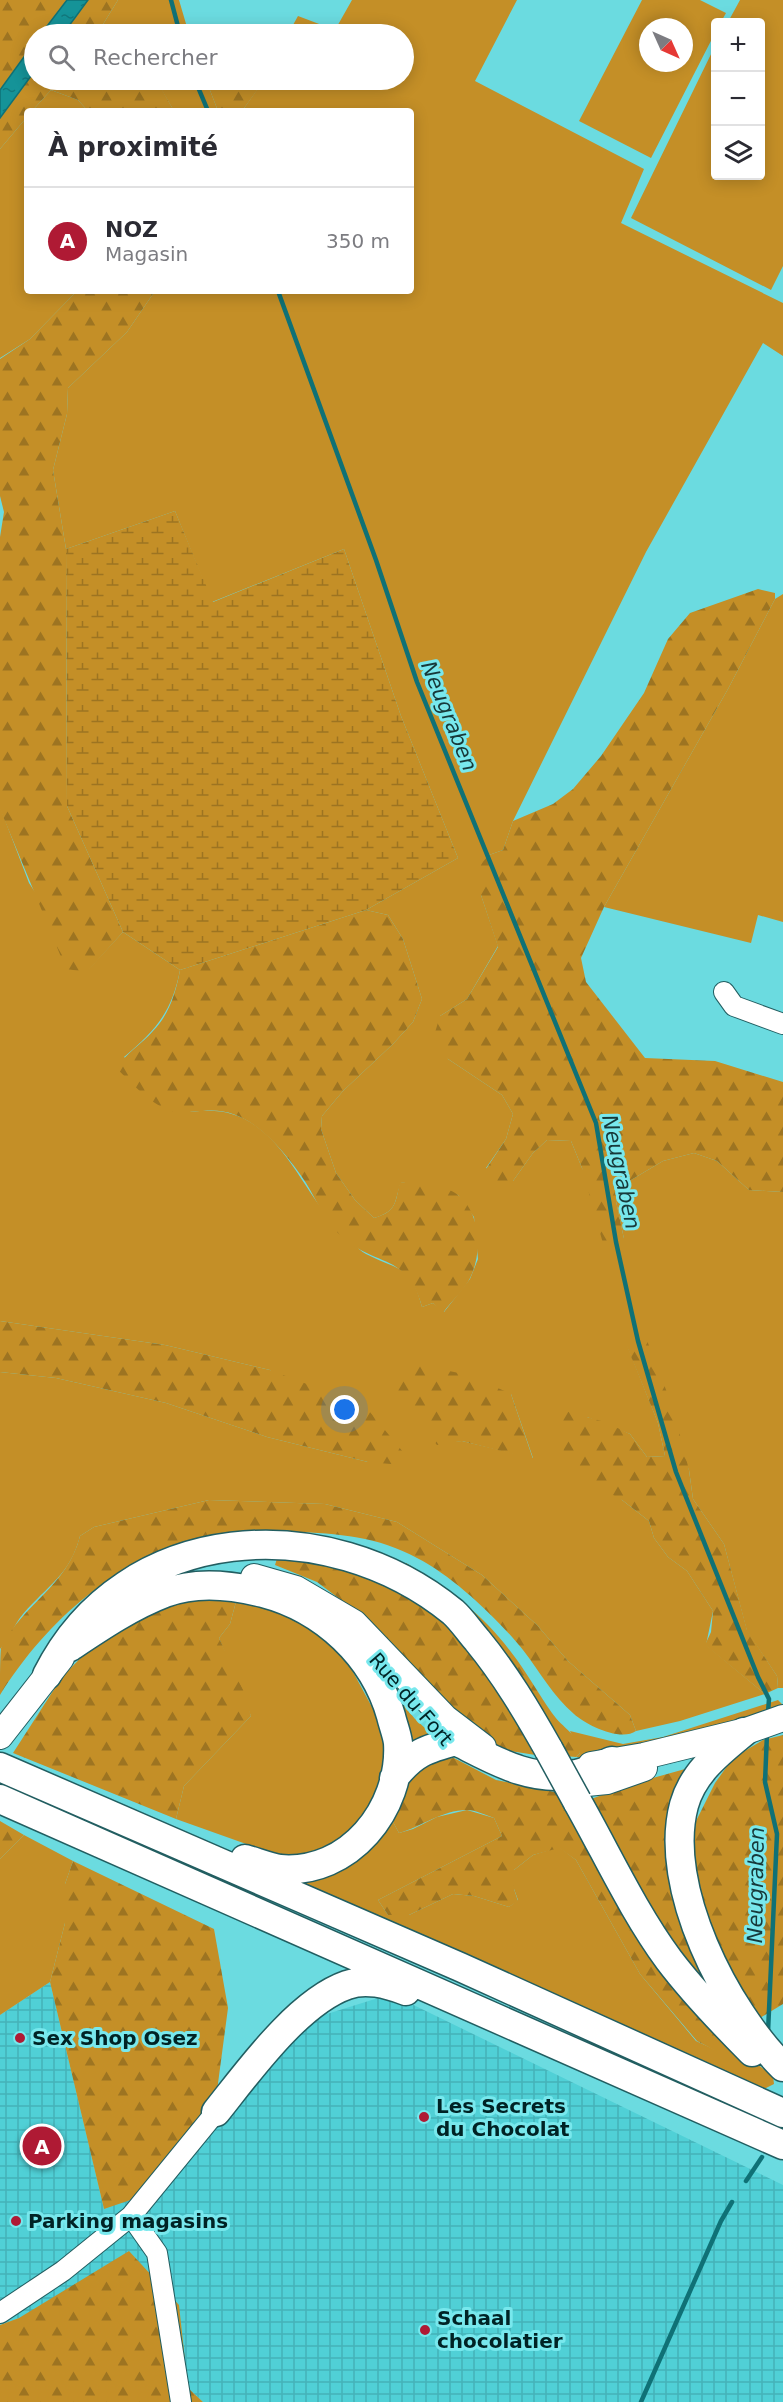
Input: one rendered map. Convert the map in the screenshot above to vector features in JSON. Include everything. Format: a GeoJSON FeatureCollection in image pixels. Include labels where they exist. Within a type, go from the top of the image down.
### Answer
{"type":"FeatureCollection","features":[{"type":"Feature","properties":{"kind":"highway"},"geometry":{"type":"LineString","coordinates":[[46,1675],[60,1648],[77,1626],[138,1577],[206,1550],[278,1544],[303,1545],[373,1564],[427,1593],[455,1614],[504,1674],[578,1800],[645,1924],[668,1958],[724,2025],[783,2079]]}},
{"type":"Feature","properties":{"kind":"highway"},"geometry":{"type":"LineString","coordinates":[[70,1647],[125,1612],[166,1592],[206,1585],[240,1587],[279,1597],[306,1609],[343,1636],[370,1669],[386,1700],[398,1742],[394,1778]]}},
{"type":"Feature","properties":{"kind":"highway"},"geometry":{"type":"LineString","coordinates":[[759,1726],[706,1763],[684,1804],[681,1836],[683,1882],[696,1925],[726,1988],[759,2040],[783,2067]]}},
{"type":"Feature","properties":{"kind":"highway"},"geometry":{"type":"LineString","coordinates":[[219,1862],[240,1857],[280,1869],[324,1864],[346,1852],[375,1824],[394,1778],[406,1762],[424,1749],[456,1741],[490,1761],[531,1773],[577,1774],[612,1761]]}},
{"type":"Feature","properties":{"kind":"highway"},"geometry":{"type":"LineString","coordinates":[[0,1767],[783,2113]]}},
{"type":"Feature","properties":{"kind":"highway"},"geometry":{"type":"LineString","coordinates":[[0,1799],[783,2145]]}},
{"type":"Feature","properties":{"kind":"highway"},"geometry":{"type":"LineString","coordinates":[[216,2112],[280,2034],[327,1995],[348,1984],[373,1982],[422,1998],[454,1998]]}},
{"type":"Feature","properties":{"kind":"main road","name":"Rue du Fort"},"geometry":{"type":"LineString","coordinates":[[4,1730],[70,1647],[106,1613],[160,1582],[181,1576],[212,1572],[250,1576],[296,1589],[354,1623],[432,1705],[481,1746],[510,1760],[552,1767],[573,1767],[612,1761],[759,1726]]}},
{"type":"Feature","properties":{"kind":"main road","name":"Rue du Fort"},"geometry":{"type":"LineString","coordinates":[[296,1589],[348,1629],[427,1723],[448,1743],[459,1753],[496,1773],[537,1782],[575,1785],[607,1781],[759,1726]]}},
{"type":"Feature","properties":{"kind":"street"},"geometry":{"type":"LineString","coordinates":[[724,992],[734,1006],[783,1024]]}},
{"type":"Feature","properties":{"kind":"street"},"geometry":{"type":"LineString","coordinates":[[0,2313],[63,2271],[131,2216],[216,2112]]}},
{"type":"Feature","properties":{"kind":"street"},"geometry":{"type":"LineString","coordinates":[[131,2216],[157,2253],[181,2402]]}},
{"type":"Feature","properties":{"kind":"shaded area"},"geometry":{"type":"Polygon","coordinates":[[[50,1982],[104,2209],[298,2023],[391,1994],[783,2185],[783,2402],[203,2402],[188,2388],[19,2318],[0,2325],[0,2015],[50,1982]]]}},
{"type":"Feature","properties":{"kind":"green space"},"geometry":{"type":"Polygon","coordinates":[[[0,0],[67,0],[49,24],[24,24],[24,57],[0,90],[0,0]]]}},
{"type":"Feature","properties":{"kind":"green space"},"geometry":{"type":"Polygon","coordinates":[[[88,0],[118,0],[103,24],[70,24],[88,0]]]}},
{"type":"Feature","properties":{"kind":"green space"},"geometry":{"type":"Polygon","coordinates":[[[118,0],[179,0],[186,24],[103,24],[118,0]]]}},
{"type":"Feature","properties":{"kind":"green space"},"geometry":{"type":"Polygon","coordinates":[[[352,0],[517,0],[475,81],[644,169],[621,223],[783,303],[783,356],[763,343],[646,552],[513,821],[503,850],[489,855],[481,895],[498,946],[467,999],[440,1016],[448,1059],[502,1095],[513,1114],[506,1139],[486,1168],[513,1181],[533,1153],[547,1140],[571,1141],[582,1168],[624,1239],[616,1201],[631,1180],[663,1161],[694,1153],[717,1161],[749,1190],[783,1192],[783,1688],[778,1688],[777,1676],[747,1631],[724,1544],[693,1499],[689,1470],[627,1345],[658,1423],[665,1456],[647,1457],[630,1434],[587,1417],[622,1500],[649,1521],[654,1538],[668,1557],[687,1571],[713,1611],[706,1645],[765,1694],[680,1721],[636,1731],[630,1715],[568,1661],[537,1625],[482,1575],[397,1522],[325,1504],[209,1500],[94,1527],[80,1536],[76,1549],[64,1570],[23,1614],[0,1649],[0,1372],[56,1378],[166,1403],[267,1437],[368,1462],[270,1370],[165,1345],[0,1321],[0,807],[29,883],[87,971],[123,932],[180,970],[172,998],[161,1019],[154,1029],[124,1057],[191,1112],[225,1112],[256,1126],[281,1150],[330,1220],[357,1247],[408,1276],[418,1293],[422,1307],[433,1303],[444,1312],[470,1279],[478,1259],[474,1217],[458,1195],[401,1182],[391,1209],[374,1218],[355,1200],[336,1173],[321,1129],[322,1116],[343,1091],[413,1022],[422,999],[403,939],[388,915],[366,910],[458,858],[401,716],[344,549],[212,602],[175,511],[66,549],[53,470],[67,414],[68,388],[127,332],[153,294],[414,294],[414,108],[244,108],[257,90],[414,90],[414,24],[338,24],[352,0]],[[511,1394],[449,1442],[462,1441],[533,1458],[511,1394]]]}},
{"type":"Feature","properties":{"kind":"green space"},"geometry":{"type":"Polygon","coordinates":[[[642,0],[700,0],[726,13],[723,18],[711,18],[711,41],[651,158],[579,121],[642,0]]]}},
{"type":"Feature","properties":{"kind":"green space"},"geometry":{"type":"Polygon","coordinates":[[[740,0],[783,0],[783,266],[771,290],[631,218],[711,54],[711,180],[765,180],[765,18],[730,18],[740,0]]]}},
{"type":"Feature","properties":{"kind":"green space"},"geometry":{"type":"Polygon","coordinates":[[[298,16],[319,24],[294,24],[298,16]]]}},
{"type":"Feature","properties":{"kind":"green space"},"geometry":{"type":"Polygon","coordinates":[[[24,86],[24,90],[51,90],[35,108],[24,108],[24,121],[0,149],[0,118],[24,86]]]}},
{"type":"Feature","properties":{"kind":"green space"},"geometry":{"type":"Polygon","coordinates":[[[51,90],[78,100],[85,108],[35,108],[51,90]]]}},
{"type":"Feature","properties":{"kind":"green space"},"geometry":{"type":"Polygon","coordinates":[[[51,90],[162,90],[172,108],[85,108],[78,100],[51,90]]]}},
{"type":"Feature","properties":{"kind":"green space"},"geometry":{"type":"Polygon","coordinates":[[[162,90],[210,90],[217,108],[172,108],[162,90]]]}},
{"type":"Feature","properties":{"kind":"green space"},"geometry":{"type":"Polygon","coordinates":[[[210,90],[257,90],[244,108],[217,108],[210,90]]]}},
{"type":"Feature","properties":{"kind":"green space"},"geometry":{"type":"Polygon","coordinates":[[[24,121],[24,294],[74,294],[30,339],[0,358],[0,149],[24,121]]]}},
{"type":"Feature","properties":{"kind":"green space"},"geometry":{"type":"Polygon","coordinates":[[[74,294],[153,294],[127,332],[68,388],[67,414],[53,470],[66,549],[67,806],[123,932],[87,972],[66,969],[0,809],[0,537],[4,512],[0,496],[0,359],[30,339],[74,294]]]}},
{"type":"Feature","properties":{"kind":"green space"},"geometry":{"type":"Polygon","coordinates":[[[175,511],[213,602],[344,549],[401,716],[458,858],[366,910],[180,970],[123,932],[67,806],[66,549],[175,511]]]}},
{"type":"Feature","properties":{"kind":"green space"},"geometry":{"type":"Polygon","coordinates":[[[758,589],[775,593],[775,599],[728,689],[604,907],[581,958],[586,982],[645,1058],[715,1061],[783,1082],[783,1192],[749,1190],[717,1161],[694,1153],[663,1161],[631,1180],[616,1201],[624,1239],[604,1247],[582,1168],[571,1141],[547,1140],[533,1153],[513,1181],[493,1189],[486,1182],[486,1169],[506,1139],[513,1114],[502,1095],[448,1059],[433,1039],[440,1016],[467,999],[498,947],[481,895],[480,865],[489,855],[503,850],[513,821],[553,804],[573,789],[601,756],[644,693],[668,639],[690,613],[758,589]]]}},
{"type":"Feature","properties":{"kind":"green space"},"geometry":{"type":"Polygon","coordinates":[[[783,594],[783,922],[758,915],[751,943],[604,907],[728,689],[775,599],[783,594]]]}},
{"type":"Feature","properties":{"kind":"green space"},"geometry":{"type":"Polygon","coordinates":[[[366,910],[388,915],[403,939],[422,999],[413,1022],[343,1091],[322,1116],[321,1129],[336,1173],[355,1200],[374,1218],[387,1212],[394,1205],[400,1182],[446,1189],[458,1195],[466,1203],[475,1222],[477,1234],[475,1267],[469,1281],[443,1313],[433,1303],[422,1307],[416,1289],[399,1269],[366,1253],[341,1236],[289,1160],[269,1137],[254,1125],[236,1115],[224,1112],[183,1112],[163,1108],[149,1099],[117,1069],[125,1058],[159,1025],[174,995],[180,970],[366,910]]]}},
{"type":"Feature","properties":{"kind":"green space"},"geometry":{"type":"Polygon","coordinates":[[[0,1321],[165,1345],[270,1370],[365,1406],[408,1458],[402,1465],[368,1462],[267,1437],[166,1403],[56,1378],[0,1372],[0,1321]]]}},
{"type":"Feature","properties":{"kind":"green space"},"geometry":{"type":"Polygon","coordinates":[[[646,1338],[673,1408],[689,1470],[693,1499],[724,1544],[747,1630],[777,1676],[778,1688],[765,1694],[705,1645],[711,1632],[713,1611],[687,1571],[668,1557],[654,1538],[649,1521],[622,1500],[566,1469],[558,1409],[605,1422],[630,1434],[647,1457],[665,1456],[658,1423],[626,1344],[646,1338]]]}},
{"type":"Feature","properties":{"kind":"green space"},"geometry":{"type":"Polygon","coordinates":[[[404,1362],[469,1375],[511,1394],[533,1459],[462,1441],[437,1445],[392,1393],[404,1362]]]}},
{"type":"Feature","properties":{"kind":"green space"},"geometry":{"type":"Polygon","coordinates":[[[209,1500],[325,1504],[397,1522],[482,1575],[537,1625],[568,1661],[630,1715],[636,1731],[622,1735],[604,1731],[574,1714],[560,1700],[523,1650],[501,1625],[460,1587],[431,1566],[388,1545],[342,1535],[310,1533],[262,1532],[219,1535],[176,1546],[145,1559],[116,1575],[63,1617],[19,1667],[0,1695],[1,1648],[10,1632],[65,1569],[74,1554],[80,1536],[94,1527],[209,1500]]]}},
{"type":"Feature","properties":{"kind":"green space"},"geometry":{"type":"Polygon","coordinates":[[[279,1552],[391,1583],[466,1637],[542,1756],[510,1751],[474,1735],[357,1612],[317,1582],[275,1565],[279,1552]]]}},
{"type":"Feature","properties":{"kind":"green space"},"geometry":{"type":"Polygon","coordinates":[[[406,1563],[463,1602],[500,1638],[552,1713],[573,1736],[580,1753],[576,1757],[564,1756],[404,1569],[406,1563]]]}},
{"type":"Feature","properties":{"kind":"green space"},"geometry":{"type":"Polygon","coordinates":[[[185,1598],[237,1598],[230,1624],[219,1638],[244,1692],[251,1716],[184,1786],[176,1819],[13,1753],[62,1677],[102,1636],[185,1598]]]}},
{"type":"Feature","properties":{"kind":"green space"},"geometry":{"type":"Polygon","coordinates":[[[237,1598],[273,1604],[318,1628],[352,1670],[379,1720],[388,1767],[378,1798],[343,1842],[299,1858],[274,1854],[176,1819],[184,1786],[251,1716],[219,1638],[230,1624],[237,1598]]]}},
{"type":"Feature","properties":{"kind":"green space"},"geometry":{"type":"Polygon","coordinates":[[[392,1691],[415,1719],[436,1738],[404,1753],[392,1691]]]}},
{"type":"Feature","properties":{"kind":"green space"},"geometry":{"type":"Polygon","coordinates":[[[778,1700],[783,1705],[737,1722],[622,1754],[576,1757],[580,1753],[570,1731],[623,1744],[663,1737],[778,1700]]]}},
{"type":"Feature","properties":{"kind":"green space"},"geometry":{"type":"Polygon","coordinates":[[[783,1735],[783,2004],[755,2021],[709,1927],[691,1857],[696,1821],[715,1783],[733,1758],[763,1740],[783,1735]]]}},
{"type":"Feature","properties":{"kind":"green space"},"geometry":{"type":"Polygon","coordinates":[[[454,1758],[496,1780],[555,1792],[602,1869],[731,2045],[718,2052],[697,2041],[640,1974],[576,1860],[559,1848],[533,1855],[514,1870],[514,1889],[518,1901],[509,1907],[474,1896],[453,1894],[409,1915],[388,1915],[378,1900],[502,1836],[494,1818],[467,1810],[440,1816],[399,1833],[393,1822],[411,1773],[430,1760],[454,1758]]]}},
{"type":"Feature","properties":{"kind":"green space"},"geometry":{"type":"Polygon","coordinates":[[[685,1769],[676,1793],[714,1999],[671,1948],[591,1799],[635,1783],[685,1769]]]}},
{"type":"Feature","properties":{"kind":"green space"},"geometry":{"type":"Polygon","coordinates":[[[467,1810],[494,1818],[502,1836],[378,1900],[388,1915],[409,1915],[453,1894],[474,1896],[509,1907],[518,1900],[514,1889],[514,1870],[533,1855],[559,1847],[576,1860],[640,1974],[696,2041],[718,2051],[731,2045],[773,2076],[774,2084],[764,2089],[281,1878],[372,1845],[393,1822],[399,1833],[437,1817],[467,1810]]]}},
{"type":"Feature","properties":{"kind":"green space"},"geometry":{"type":"Polygon","coordinates":[[[0,1821],[24,1835],[0,1859],[0,1821]]]}},
{"type":"Feature","properties":{"kind":"green space"},"geometry":{"type":"Polygon","coordinates":[[[24,1835],[73,1861],[65,1884],[65,1923],[50,1982],[0,2015],[0,1859],[24,1835]]]}},
{"type":"Feature","properties":{"kind":"green space"},"geometry":{"type":"Polygon","coordinates":[[[73,1861],[214,1929],[228,2008],[213,2121],[151,2193],[104,2209],[50,1982],[65,1923],[65,1884],[73,1861]]]}},
{"type":"Feature","properties":{"kind":"green space"},"geometry":{"type":"Polygon","coordinates":[[[129,2251],[179,2305],[188,2388],[203,2402],[0,2402],[0,2325],[19,2318],[129,2251]]]}},
{"type":"Feature","properties":{"kind":"water"},"geometry":{"type":"Polygon","coordinates":[[[67,0],[88,0],[70,24],[49,24],[67,0]]]}},
{"type":"Feature","properties":{"kind":"water"},"geometry":{"type":"Polygon","coordinates":[[[24,57],[24,86],[0,118],[0,90],[24,57]]]}},
{"type":"Feature","properties":{"kind":"waterway","name":"Neugraben"},"geometry":{"type":"LineString","coordinates":[[171,0],[177,24]]}},
{"type":"Feature","properties":{"kind":"waterway","name":"Neugraben"},"geometry":{"type":"LineString","coordinates":[[199,90],[207,108]]}},
{"type":"Feature","properties":{"kind":"waterway","name":"Neugraben"},"geometry":{"type":"LineString","coordinates":[[279,294],[376,560],[417,682],[596,1123],[616,1242],[638,1341],[676,1472],[758,1677],[769,1699],[768,1713]]}},
{"type":"Feature","properties":{"kind":"waterway","name":"Neugraben"},"geometry":{"type":"LineString","coordinates":[[767,1734],[765,1782],[777,1834],[768,2032]]}},
{"type":"Feature","properties":{"kind":"waterway"},"geometry":{"type":"LineString","coordinates":[[746,2181],[762,2157]]}},
{"type":"Feature","properties":{"kind":"waterway","name":"Neugraben"},"geometry":{"type":"LineString","coordinates":[[641,2402],[721,2221],[732,2202]]}},
{"type":"Feature","properties":{"kind":"place","name":"Sex Shop Osez"},"geometry":{"type":"Point","coordinates":[20,2038]}},
{"type":"Feature","properties":{"kind":"place","name":"Les Secrets du Chocolat"},"geometry":{"type":"Point","coordinates":[424,2117]}},
{"type":"Feature","properties":{"kind":"place","name":"NOZ"},"geometry":{"type":"Point","coordinates":[42,2146]}},
{"type":"Feature","properties":{"kind":"place","name":"Parking magasins"},"geometry":{"type":"Point","coordinates":[16,2221]}},
{"type":"Feature","properties":{"kind":"place","name":"Schaal chocolatier"},"geometry":{"type":"Point","coordinates":[425,2330]}}]}
